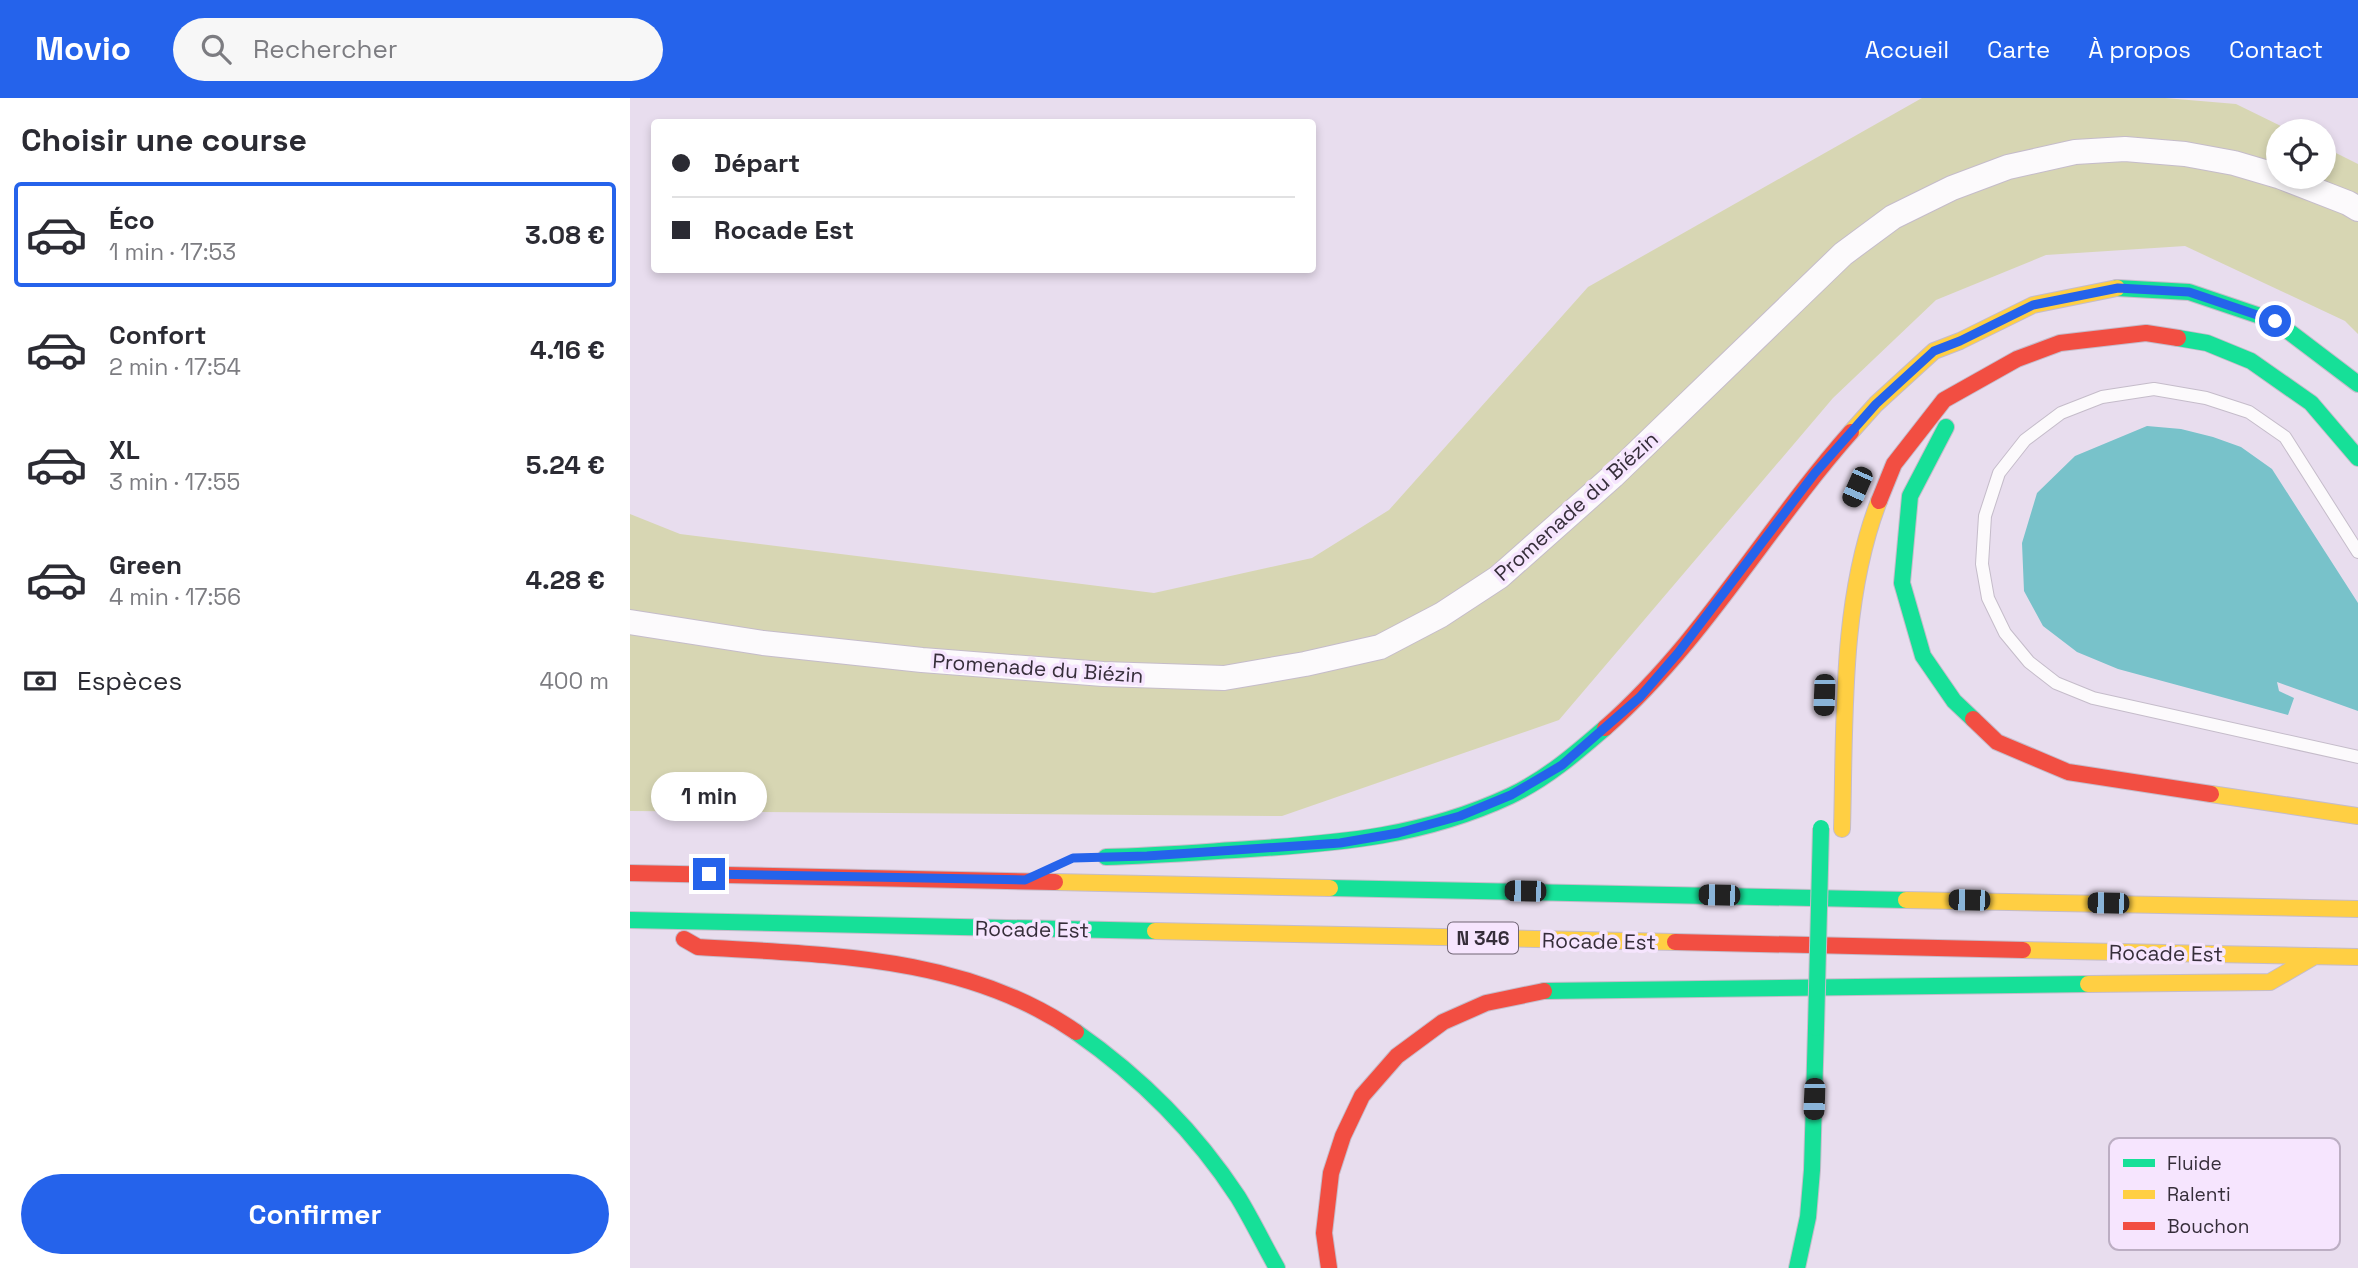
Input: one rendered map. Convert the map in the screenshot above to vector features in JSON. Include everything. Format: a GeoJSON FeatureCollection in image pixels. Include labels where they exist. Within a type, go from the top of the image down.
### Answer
{"type":"FeatureCollection","features":[{"type":"Feature","properties":{"kind":"highway"},"geometry":{"type":"LineString","coordinates":[[1085,857],[1147,856],[1340,843],[1398,833],[1460,816],[1511,795],[1562,765],[1640,697],[1678,653],[1815,473],[1876,404],[1934,351],[2033,305],[2118,288],[2189,292],[2275,321],[2358,384]]}},
{"type":"Feature","properties":{"kind":"highway"},"geometry":{"type":"LineString","coordinates":[[1842,836],[1846,675],[1860,559],[1874,512],[1894,464],[1944,400],[2017,359],[2060,343],[2146,333],[2207,343],[2251,361],[2311,403],[2358,458]]}},
{"type":"Feature","properties":{"kind":"highway"},"geometry":{"type":"LineString","coordinates":[[1943,368],[1960,341]]}},
{"type":"Feature","properties":{"kind":"highway"},"geometry":{"type":"LineString","coordinates":[[1972,402],[2017,359]]}},
{"type":"Feature","properties":{"kind":"highway"},"geometry":{"type":"LineString","coordinates":[[1953,420],[1944,428],[1910,496],[1902,583],[1923,656],[1954,701],[1997,742],[2068,772],[2358,816]]}},
{"type":"Feature","properties":{"kind":"highway"},"geometry":{"type":"LineString","coordinates":[[1797,1268],[1808,1217],[1812,1170],[1821,821]]}},
{"type":"Feature","properties":{"kind":"highway"},"geometry":{"type":"LineString","coordinates":[[1025,880],[1049,869]]}},
{"type":"Feature","properties":{"kind":"highway"},"geometry":{"type":"LineString","coordinates":[[630,873],[2358,909]]}},
{"type":"Feature","properties":{"kind":"highway"},"geometry":{"type":"LineString","coordinates":[[1840,909],[1841,882]]}},
{"type":"Feature","properties":{"kind":"highway","name":"Rocade Est"},"geometry":{"type":"LineString","coordinates":[[630,920],[2358,957]]}},
{"type":"Feature","properties":{"kind":"highway"},"geometry":{"type":"LineString","coordinates":[[652,920],[698,947],[837,957],[914,967],[975,983],[1039,1010],[1088,1042],[1139,1083],[1182,1125],[1231,1187],[1276,1268]]}},
{"type":"Feature","properties":{"kind":"highway"},"geometry":{"type":"LineString","coordinates":[[1839,1002],[1840,935]]}},
{"type":"Feature","properties":{"kind":"highway"},"geometry":{"type":"LineString","coordinates":[[1329,1268],[1324,1233],[1331,1173],[1343,1136],[1362,1096],[1397,1056],[1443,1022],[1486,1003],[1551,989],[2270,982],[2315,956]]}},
{"type":"Feature","properties":{"kind":"street","name":"Promenade du Biézin"},"geometry":{"type":"LineString","coordinates":[[630,622],[763,643],[922,660],[1103,674],[1224,678],[1306,664],[1380,647],[1441,615],[1499,577],[1613,476],[1843,254],[1893,217],[1952,188],[2008,167],[2075,152],[2125,149],[2185,153],[2266,172]]}},
{"type":"Feature","properties":{"kind":"street","name":"Promenade du Biézin"},"geometry":{"type":"LineString","coordinates":[[2314,189],[2348,202],[2358,209]]}},
{"type":"Feature","properties":{"kind":"lane"},"geometry":{"type":"LineString","coordinates":[[2358,552],[2285,437],[2249,412],[2206,398],[2154,389],[2102,397],[2061,413],[2025,440],[1999,473],[1985,516],[1982,564],[1988,598],[2005,633],[2029,662],[2056,683],[2093,698],[2358,757]]}},
{"type":"Feature","properties":{"kind":"green space"},"geometry":{"type":"Polygon","coordinates":[[[1922,98],[2165,98],[2236,104],[2267,119],[2266,189],[2336,189],[2336,153],[2358,164],[2358,334],[2345,321],[2185,246],[2046,255],[1936,300],[1833,398],[1559,720],[1282,816],[630,811],[630,514],[680,534],[1154,593],[1312,558],[1389,510],[1588,287],[1922,98]]]}},
{"type":"Feature","properties":{"kind":"water"},"geometry":{"type":"Polygon","coordinates":[[[2147,426],[2181,429],[2213,437],[2241,447],[2272,469],[2358,603],[2358,711],[2277,682],[2279,691],[2294,698],[2288,715],[2118,669],[2077,652],[2043,626],[2024,591],[2022,543],[2037,493],[2075,456],[2147,426]]]}},
{"type":"Feature","properties":{"kind":"traffic: fast"},"geometry":{"type":"LineString","coordinates":[[2117,288],[2189,292],[2275,321],[2358,384]]}},
{"type":"Feature","properties":{"kind":"traffic: fast"},"geometry":{"type":"LineString","coordinates":[[2178,338],[2207,343],[2251,361],[2311,403],[2358,458]]}},
{"type":"Feature","properties":{"kind":"traffic: fast"},"geometry":{"type":"LineString","coordinates":[[1946,427],[1910,496],[1902,583],[1923,656],[1954,701],[1973,719]]}},
{"type":"Feature","properties":{"kind":"traffic: fast"},"geometry":{"type":"LineString","coordinates":[[1106,857],[1317,844],[1414,829],[1478,810],[1510,796],[1560,765],[1605,728]]}},
{"type":"Feature","properties":{"kind":"traffic: fast"},"geometry":{"type":"LineString","coordinates":[[1816,1028],[1821,828]]}},
{"type":"Feature","properties":{"kind":"traffic: fast"},"geometry":{"type":"LineString","coordinates":[[1330,888],[1906,900]]}},
{"type":"Feature","properties":{"kind":"traffic: fast"},"geometry":{"type":"LineString","coordinates":[[630,920],[1155,931]]}},
{"type":"Feature","properties":{"kind":"traffic: fast"},"geometry":{"type":"LineString","coordinates":[[1544,991],[2088,984]]}},
{"type":"Feature","properties":{"kind":"traffic: fast"},"geometry":{"type":"LineString","coordinates":[[1797,1268],[1808,1217],[1812,1170],[1816,1028]]}},
{"type":"Feature","properties":{"kind":"traffic: fast"},"geometry":{"type":"LineString","coordinates":[[1076,1032],[1144,1087],[1204,1150],[1238,1197],[1277,1268]]}},
{"type":"Feature","properties":{"kind":"traffic: slow"},"geometry":{"type":"LineString","coordinates":[[1851,432],[1876,404],[1934,351],[2033,305],[2117,288]]}},
{"type":"Feature","properties":{"kind":"traffic: slow"},"geometry":{"type":"LineString","coordinates":[[1842,829],[1845,705],[1851,621],[1866,539],[1879,501]]}},
{"type":"Feature","properties":{"kind":"traffic: slow"},"geometry":{"type":"LineString","coordinates":[[2211,794],[2358,816]]}},
{"type":"Feature","properties":{"kind":"traffic: slow"},"geometry":{"type":"LineString","coordinates":[[1055,882],[1330,888]]}},
{"type":"Feature","properties":{"kind":"traffic: slow"},"geometry":{"type":"LineString","coordinates":[[1906,900],[2358,909]]}},
{"type":"Feature","properties":{"kind":"traffic: slow"},"geometry":{"type":"LineString","coordinates":[[1155,931],[1675,942]]}},
{"type":"Feature","properties":{"kind":"traffic: slow"},"geometry":{"type":"LineString","coordinates":[[2023,950],[2358,957]]}},
{"type":"Feature","properties":{"kind":"traffic: slow"},"geometry":{"type":"LineString","coordinates":[[2088,984],[2270,982],[2315,956]]}},
{"type":"Feature","properties":{"kind":"traffic: jam"},"geometry":{"type":"LineString","coordinates":[[1879,501],[1894,464],[1944,400],[2017,359],[2060,343],[2146,333],[2178,338]]}},
{"type":"Feature","properties":{"kind":"traffic: jam"},"geometry":{"type":"LineString","coordinates":[[1605,728],[1640,695],[1703,622],[1851,432]]}},
{"type":"Feature","properties":{"kind":"traffic: jam"},"geometry":{"type":"LineString","coordinates":[[1973,719],[1997,742],[2068,772],[2211,794]]}},
{"type":"Feature","properties":{"kind":"traffic: jam"},"geometry":{"type":"LineString","coordinates":[[630,873],[1055,882]]}},
{"type":"Feature","properties":{"kind":"traffic: jam"},"geometry":{"type":"LineString","coordinates":[[684,939],[698,947],[845,957],[942,973],[988,987],[1033,1007],[1076,1032]]}},
{"type":"Feature","properties":{"kind":"traffic: jam"},"geometry":{"type":"LineString","coordinates":[[1675,942],[2023,950]]}},
{"type":"Feature","properties":{"kind":"traffic: jam"},"geometry":{"type":"LineString","coordinates":[[1329,1268],[1324,1233],[1331,1173],[1343,1136],[1362,1096],[1397,1056],[1443,1022],[1486,1003],[1544,991]]}},
{"type":"Feature","properties":{"kind":"route"},"geometry":{"type":"LineString","coordinates":[[709,874],[1025,880],[1073,858],[1147,856],[1340,843],[1398,833],[1460,816],[1511,795],[1562,765],[1640,697],[1678,653],[1815,473],[1876,404],[1934,351],[2033,305],[2118,288],[2189,292],[2275,321]]}}]}
